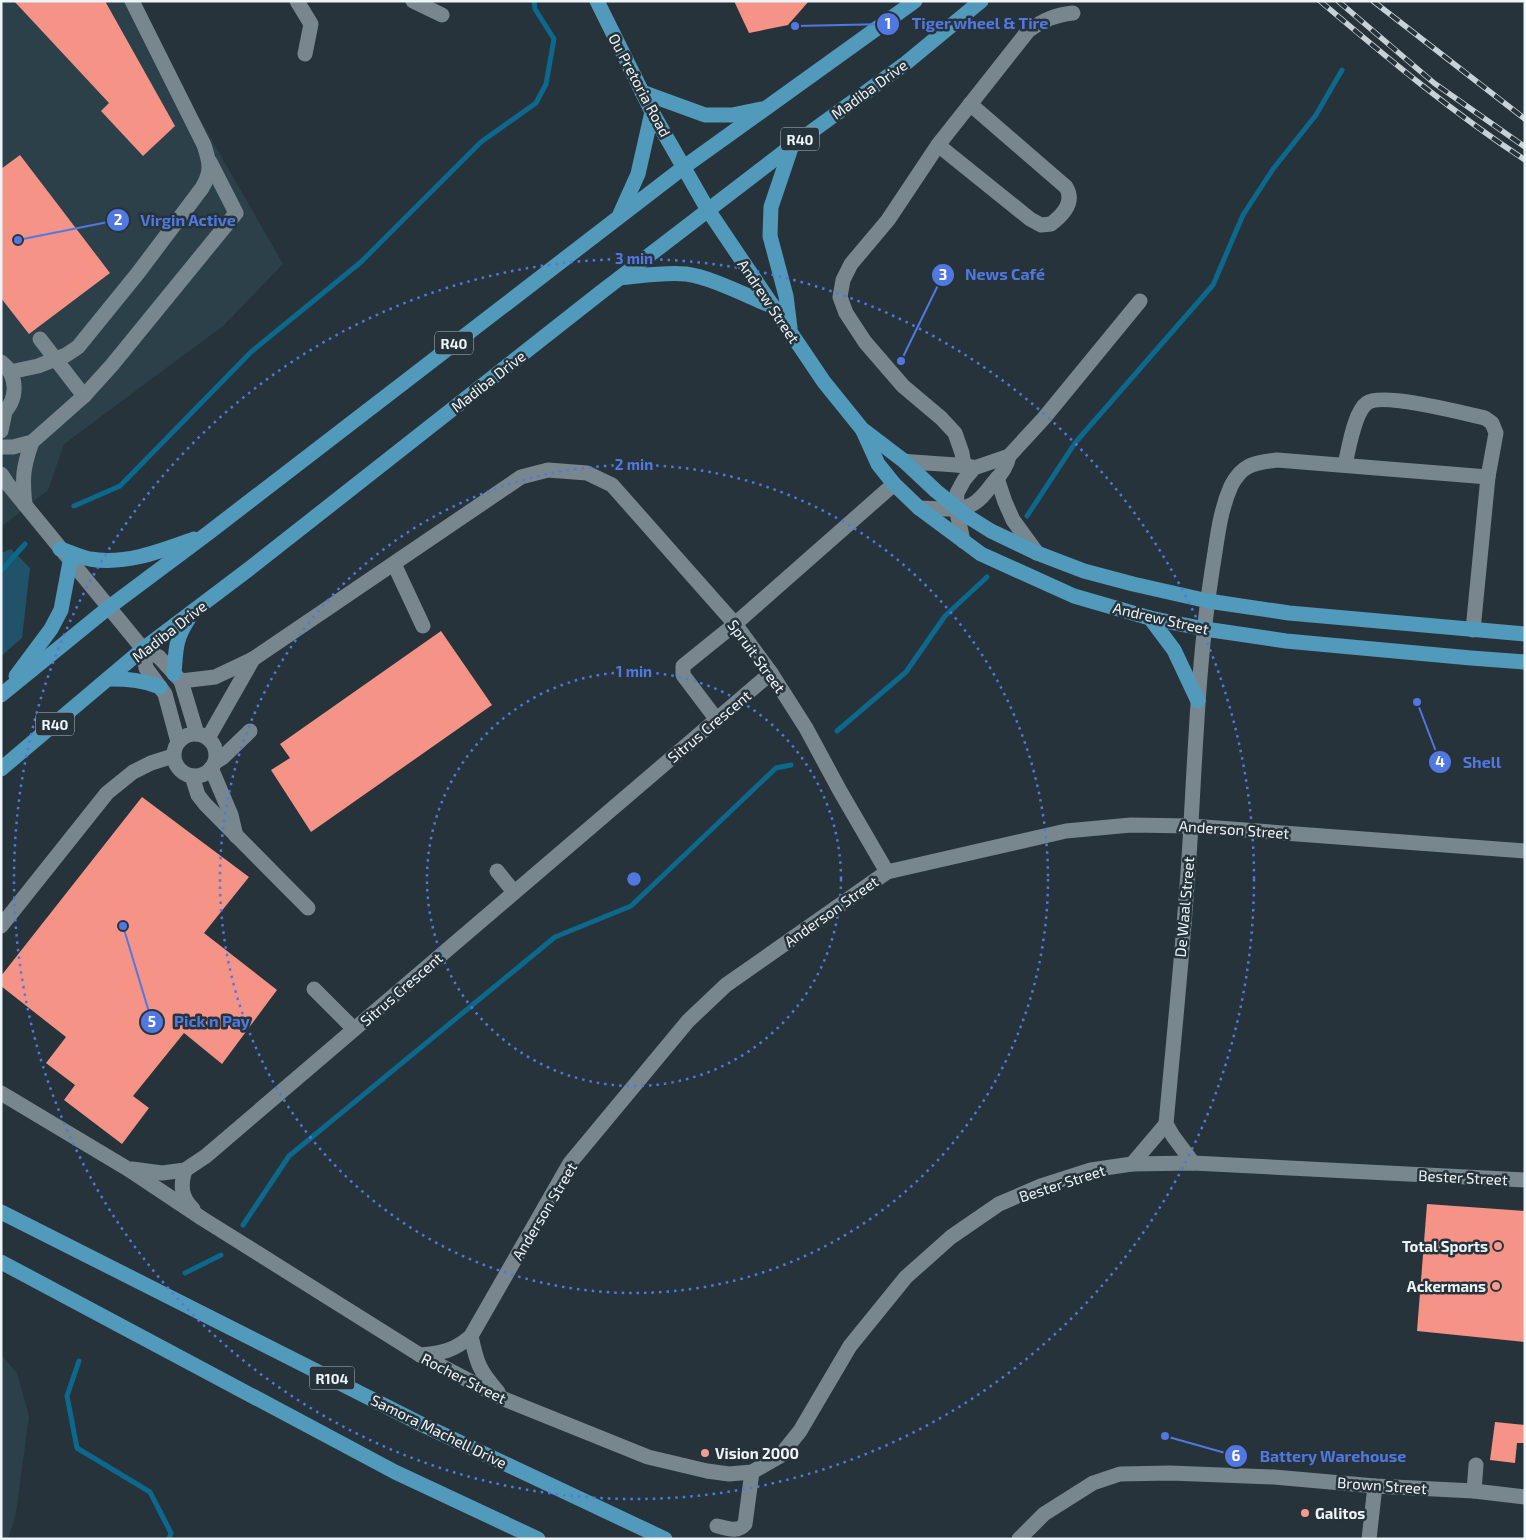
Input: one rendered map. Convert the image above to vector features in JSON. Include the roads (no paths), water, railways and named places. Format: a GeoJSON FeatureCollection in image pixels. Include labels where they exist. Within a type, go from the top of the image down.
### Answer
{"type":"FeatureCollection","features":[{"type":"Feature","properties":{"kind":"main road","name":"Ou Pretoria Road"},"geometry":{"type":"LineString","coordinates":[[597,1],[652,112],[684,167]]}},
{"type":"Feature","properties":{"kind":"main road","name":"R40"},"geometry":{"type":"LineString","coordinates":[[2,695],[108,608],[207,534],[618,217],[765,108],[915,1]]}},
{"type":"Feature","properties":{"kind":"main road","name":"Madiba Drive"},"geometry":{"type":"LineString","coordinates":[[1,769],[143,650],[250,570],[792,145],[906,63],[981,1]]}},
{"type":"Feature","properties":{"kind":"main road"},"geometry":{"type":"LineString","coordinates":[[642,92],[705,115],[732,115],[765,108]]}},
{"type":"Feature","properties":{"kind":"main road"},"geometry":{"type":"LineString","coordinates":[[618,217],[638,174],[652,112]]}},
{"type":"Feature","properties":{"kind":"main road"},"geometry":{"type":"LineString","coordinates":[[790,332],[786,296],[770,236],[771,207],[792,145]]}},
{"type":"Feature","properties":{"kind":"main road","name":"Andrew Street"},"geometry":{"type":"LineString","coordinates":[[684,167],[708,210],[790,332],[824,382],[862,430],[878,464],[894,484],[919,508],[981,554],[1074,596],[1150,618],[1205,629],[1286,641],[1525,662]]}},
{"type":"Feature","properties":{"kind":"main road"},"geometry":{"type":"LineString","coordinates":[[620,278],[686,274],[705,279],[774,308]]}},
{"type":"Feature","properties":{"kind":"main road","name":"Andrew Street"},"geometry":{"type":"LineString","coordinates":[[862,430],[904,461],[956,508],[991,531],[1037,553],[1092,573],[1208,600],[1289,613],[1525,634]]}},
{"type":"Feature","properties":{"kind":"main road"},"geometry":{"type":"LineString","coordinates":[[60,549],[90,559],[121,560],[152,553],[207,534]]}},
{"type":"Feature","properties":{"kind":"main road"},"geometry":{"type":"LineString","coordinates":[[2,695],[51,629],[61,610],[70,562]]}},
{"type":"Feature","properties":{"kind":"main road"},"geometry":{"type":"LineString","coordinates":[[178,678],[176,644],[182,628],[193,612]]}},
{"type":"Feature","properties":{"kind":"main road"},"geometry":{"type":"LineString","coordinates":[[1150,618],[1174,650],[1198,701]]}},
{"type":"Feature","properties":{"kind":"main road"},"geometry":{"type":"LineString","coordinates":[[109,679],[130,679],[160,687]]}},
{"type":"Feature","properties":{"kind":"main road","name":"Samora Machell Drive"},"geometry":{"type":"LineString","coordinates":[[1,1212],[424,1425],[665,1539]]}},
{"type":"Feature","properties":{"kind":"main road"},"geometry":{"type":"LineString","coordinates":[[1,1262],[395,1472],[538,1539]]}},
{"type":"Feature","properties":{"kind":"street"},"geometry":{"type":"LineString","coordinates":[[1,447],[13,447],[32,442],[84,396],[112,365],[236,213],[132,1]]}},
{"type":"Feature","properties":{"kind":"street"},"geometry":{"type":"LineString","coordinates":[[297,1],[311,24],[305,54]]}},
{"type":"Feature","properties":{"kind":"street"},"geometry":{"type":"LineString","coordinates":[[413,1],[442,16]]}},
{"type":"Feature","properties":{"kind":"street"},"geometry":{"type":"LineString","coordinates":[[962,541],[956,508],[957,493],[969,467],[955,433],[941,418],[903,386],[865,342],[846,313],[840,297],[842,280],[851,264],[888,220],[938,146],[1028,31],[1040,22],[1057,15],[1073,13]]}},
{"type":"Feature","properties":{"kind":"street"},"geometry":{"type":"LineString","coordinates":[[938,146],[1030,219],[1041,225],[1051,224],[1068,206],[1070,194],[1066,187],[970,104]]}},
{"type":"Feature","properties":{"kind":"street"},"geometry":{"type":"LineString","coordinates":[[1,431],[3,413],[14,396],[9,374],[38,366],[66,355],[78,347],[123,292],[202,188],[209,176],[210,161]]}},
{"type":"Feature","properties":{"kind":"street"},"geometry":{"type":"LineString","coordinates":[[919,508],[970,506],[980,499],[1005,469],[1009,456],[1044,418],[1140,301]]}},
{"type":"Feature","properties":{"kind":"street"},"geometry":{"type":"LineString","coordinates":[[40,339],[84,396]]}},
{"type":"Feature","properties":{"kind":"street"},"geometry":{"type":"LineString","coordinates":[[1345,464],[1359,412],[1366,403],[1376,399],[1394,400],[1485,418],[1492,423],[1496,433],[1488,477],[1473,630]]}},
{"type":"Feature","properties":{"kind":"street"},"geometry":{"type":"LineString","coordinates":[[1,442],[3,476],[25,506],[143,650],[159,657],[178,678],[202,736],[215,749],[213,765],[237,838]]}},
{"type":"Feature","properties":{"kind":"street"},"geometry":{"type":"LineString","coordinates":[[25,506],[22,480],[25,462],[32,442]]}},
{"type":"Feature","properties":{"kind":"street"},"geometry":{"type":"LineString","coordinates":[[904,461],[969,467],[1009,456]]}},
{"type":"Feature","properties":{"kind":"street","name":"De Waal Street"},"geometry":{"type":"LineString","coordinates":[[1166,1124],[1191,826],[1198,701],[1205,629],[1222,509],[1232,485],[1240,472],[1252,463],[1277,460],[1488,477]]}},
{"type":"Feature","properties":{"kind":"street","name":"Spruit Street"},"geometry":{"type":"LineString","coordinates":[[394,564],[521,477],[548,470],[587,473],[612,484],[735,624],[771,673],[806,728],[887,872]]}},
{"type":"Feature","properties":{"kind":"street"},"geometry":{"type":"LineString","coordinates":[[998,478],[1013,520],[1037,553]]}},
{"type":"Feature","properties":{"kind":"street"},"geometry":{"type":"LineString","coordinates":[[716,720],[683,675],[683,666],[735,624],[894,484]]}},
{"type":"Feature","properties":{"kind":"street"},"geometry":{"type":"LineString","coordinates":[[178,678],[216,677],[253,660],[394,564],[423,626]]}},
{"type":"Feature","properties":{"kind":"street"},"geometry":{"type":"LineString","coordinates":[[143,650],[146,668],[165,694],[175,749],[175,763],[185,774],[192,776],[206,773],[250,731]]}},
{"type":"Feature","properties":{"kind":"street"},"geometry":{"type":"LineString","coordinates":[[202,736],[216,723],[253,660]]}},
{"type":"Feature","properties":{"kind":"street","name":"Sitrus Crescent"},"geometry":{"type":"LineString","coordinates":[[1,1093],[128,1169],[162,1173],[185,1170],[206,1156],[771,673]]}},
{"type":"Feature","properties":{"kind":"street"},"geometry":{"type":"LineString","coordinates":[[1,926],[107,792],[133,772],[175,749],[190,734],[202,736]]}},
{"type":"Feature","properties":{"kind":"street"},"geometry":{"type":"LineString","coordinates":[[192,776],[198,795],[237,838],[308,908]]}},
{"type":"Feature","properties":{"kind":"street","name":"Anderson Street"},"geometry":{"type":"LineString","coordinates":[[420,1355],[453,1350],[471,1336],[570,1163],[688,1022],[726,986],[887,872],[1066,830],[1131,825],[1191,826],[1525,851]]}},
{"type":"Feature","properties":{"kind":"street"},"geometry":{"type":"LineString","coordinates":[[497,871],[514,892]]}},
{"type":"Feature","properties":{"kind":"street"},"geometry":{"type":"LineString","coordinates":[[314,989],[354,1029]]}},
{"type":"Feature","properties":{"kind":"street"},"geometry":{"type":"LineString","coordinates":[[1132,1164],[1166,1124],[1193,1163]]}},
{"type":"Feature","properties":{"kind":"street","name":"Bester Street"},"geometry":{"type":"LineString","coordinates":[[752,1472],[780,1456],[800,1431],[850,1346],[906,1277],[951,1237],[999,1204],[1041,1186],[1091,1170],[1132,1164],[1193,1163],[1525,1180]]}},
{"type":"Feature","properties":{"kind":"street","name":"Rocher Street"},"geometry":{"type":"LineString","coordinates":[[128,1169],[203,1219],[420,1355],[504,1399],[648,1457],[707,1471],[729,1474],[752,1472]]}},
{"type":"Feature","properties":{"kind":"street","name":"Rocher Street"},"geometry":{"type":"LineString","coordinates":[[185,1170],[181,1182],[182,1194],[189,1205],[203,1219]]}},
{"type":"Feature","properties":{"kind":"street"},"geometry":{"type":"LineString","coordinates":[[471,1336],[476,1361],[484,1376],[504,1399]]}},
{"type":"Feature","properties":{"kind":"street"},"geometry":{"type":"LineString","coordinates":[[1474,1491],[1476,1465]]}},
{"type":"Feature","properties":{"kind":"street"},"geometry":{"type":"LineString","coordinates":[[717,1526],[734,1530],[745,1524],[752,1472]]}},
{"type":"Feature","properties":{"kind":"street","name":"Brown Street"},"geometry":{"type":"LineString","coordinates":[[1020,1539],[1044,1514],[1093,1483],[1120,1474],[1170,1473],[1274,1477],[1376,1486],[1474,1491],[1525,1497]]}},
{"type":"Feature","properties":{"kind":"street"},"geometry":{"type":"LineString","coordinates":[[1369,1539],[1376,1486]]}},
{"type":"Feature","properties":{"kind":"waterway"},"geometry":{"type":"LineString","coordinates":[[74,506],[120,486],[251,352],[361,262],[481,142],[536,103],[546,84],[554,39],[535,9],[534,1]]}},
{"type":"Feature","properties":{"kind":"waterway"},"geometry":{"type":"LineString","coordinates":[[1027,516],[1075,443],[1213,285],[1243,215],[1273,169],[1316,115],[1342,70]]}},
{"type":"Feature","properties":{"kind":"waterway"},"geometry":{"type":"LineString","coordinates":[[1,571],[25,544]]}},
{"type":"Feature","properties":{"kind":"waterway"},"geometry":{"type":"LineString","coordinates":[[837,731],[906,672],[945,616],[987,577]]}},
{"type":"Feature","properties":{"kind":"waterway"},"geometry":{"type":"LineString","coordinates":[[243,1225],[289,1156],[555,937],[631,906],[776,768],[791,765]]}},
{"type":"Feature","properties":{"kind":"waterway"},"geometry":{"type":"LineString","coordinates":[[185,1273],[221,1255]]}},
{"type":"Feature","properties":{"kind":"waterway"},"geometry":{"type":"LineString","coordinates":[[79,1361],[67,1396],[77,1448],[150,1492],[171,1533],[169,1539]]}},
{"type":"Feature","properties":{"kind":"railway"},"geometry":{"type":"LineString","coordinates":[[1320,1],[1445,103],[1525,160]]}},
{"type":"Feature","properties":{"kind":"railway"},"geometry":{"type":"LineString","coordinates":[[1338,1],[1434,83],[1525,147]]}},
{"type":"Feature","properties":{"kind":"railway"},"geometry":{"type":"LineString","coordinates":[[1373,1],[1525,119]]}},
{"type":"Feature","properties":{"kind":"place","name":"Tiger wheel & Tire"},"geometry":{"type":"Point","coordinates":[795,26]}},
{"type":"Feature","properties":{"kind":"place","name":"Virgin Active"},"geometry":{"type":"Point","coordinates":[18,240]}},
{"type":"Feature","properties":{"kind":"place","name":"News Café"},"geometry":{"type":"Point","coordinates":[901,361]}},
{"type":"Feature","properties":{"kind":"place","name":"Shell"},"geometry":{"type":"Point","coordinates":[1417,702]}},
{"type":"Feature","properties":{"kind":"place","name":"Pick n Pay"},"geometry":{"type":"Point","coordinates":[123,926]}},
{"type":"Feature","properties":{"kind":"place","name":"Total Sports"},"geometry":{"type":"Point","coordinates":[1498,1246]}},
{"type":"Feature","properties":{"kind":"place","name":"Ackermans"},"geometry":{"type":"Point","coordinates":[1496,1286]}},
{"type":"Feature","properties":{"kind":"place","name":"Battery Warehouse"},"geometry":{"type":"Point","coordinates":[1165,1436]}},
{"type":"Feature","properties":{"kind":"place","name":"Vision 2000"},"geometry":{"type":"Point","coordinates":[705,1453]}},
{"type":"Feature","properties":{"kind":"place","name":"Galitos"},"geometry":{"type":"Point","coordinates":[1305,1513]}}]}
